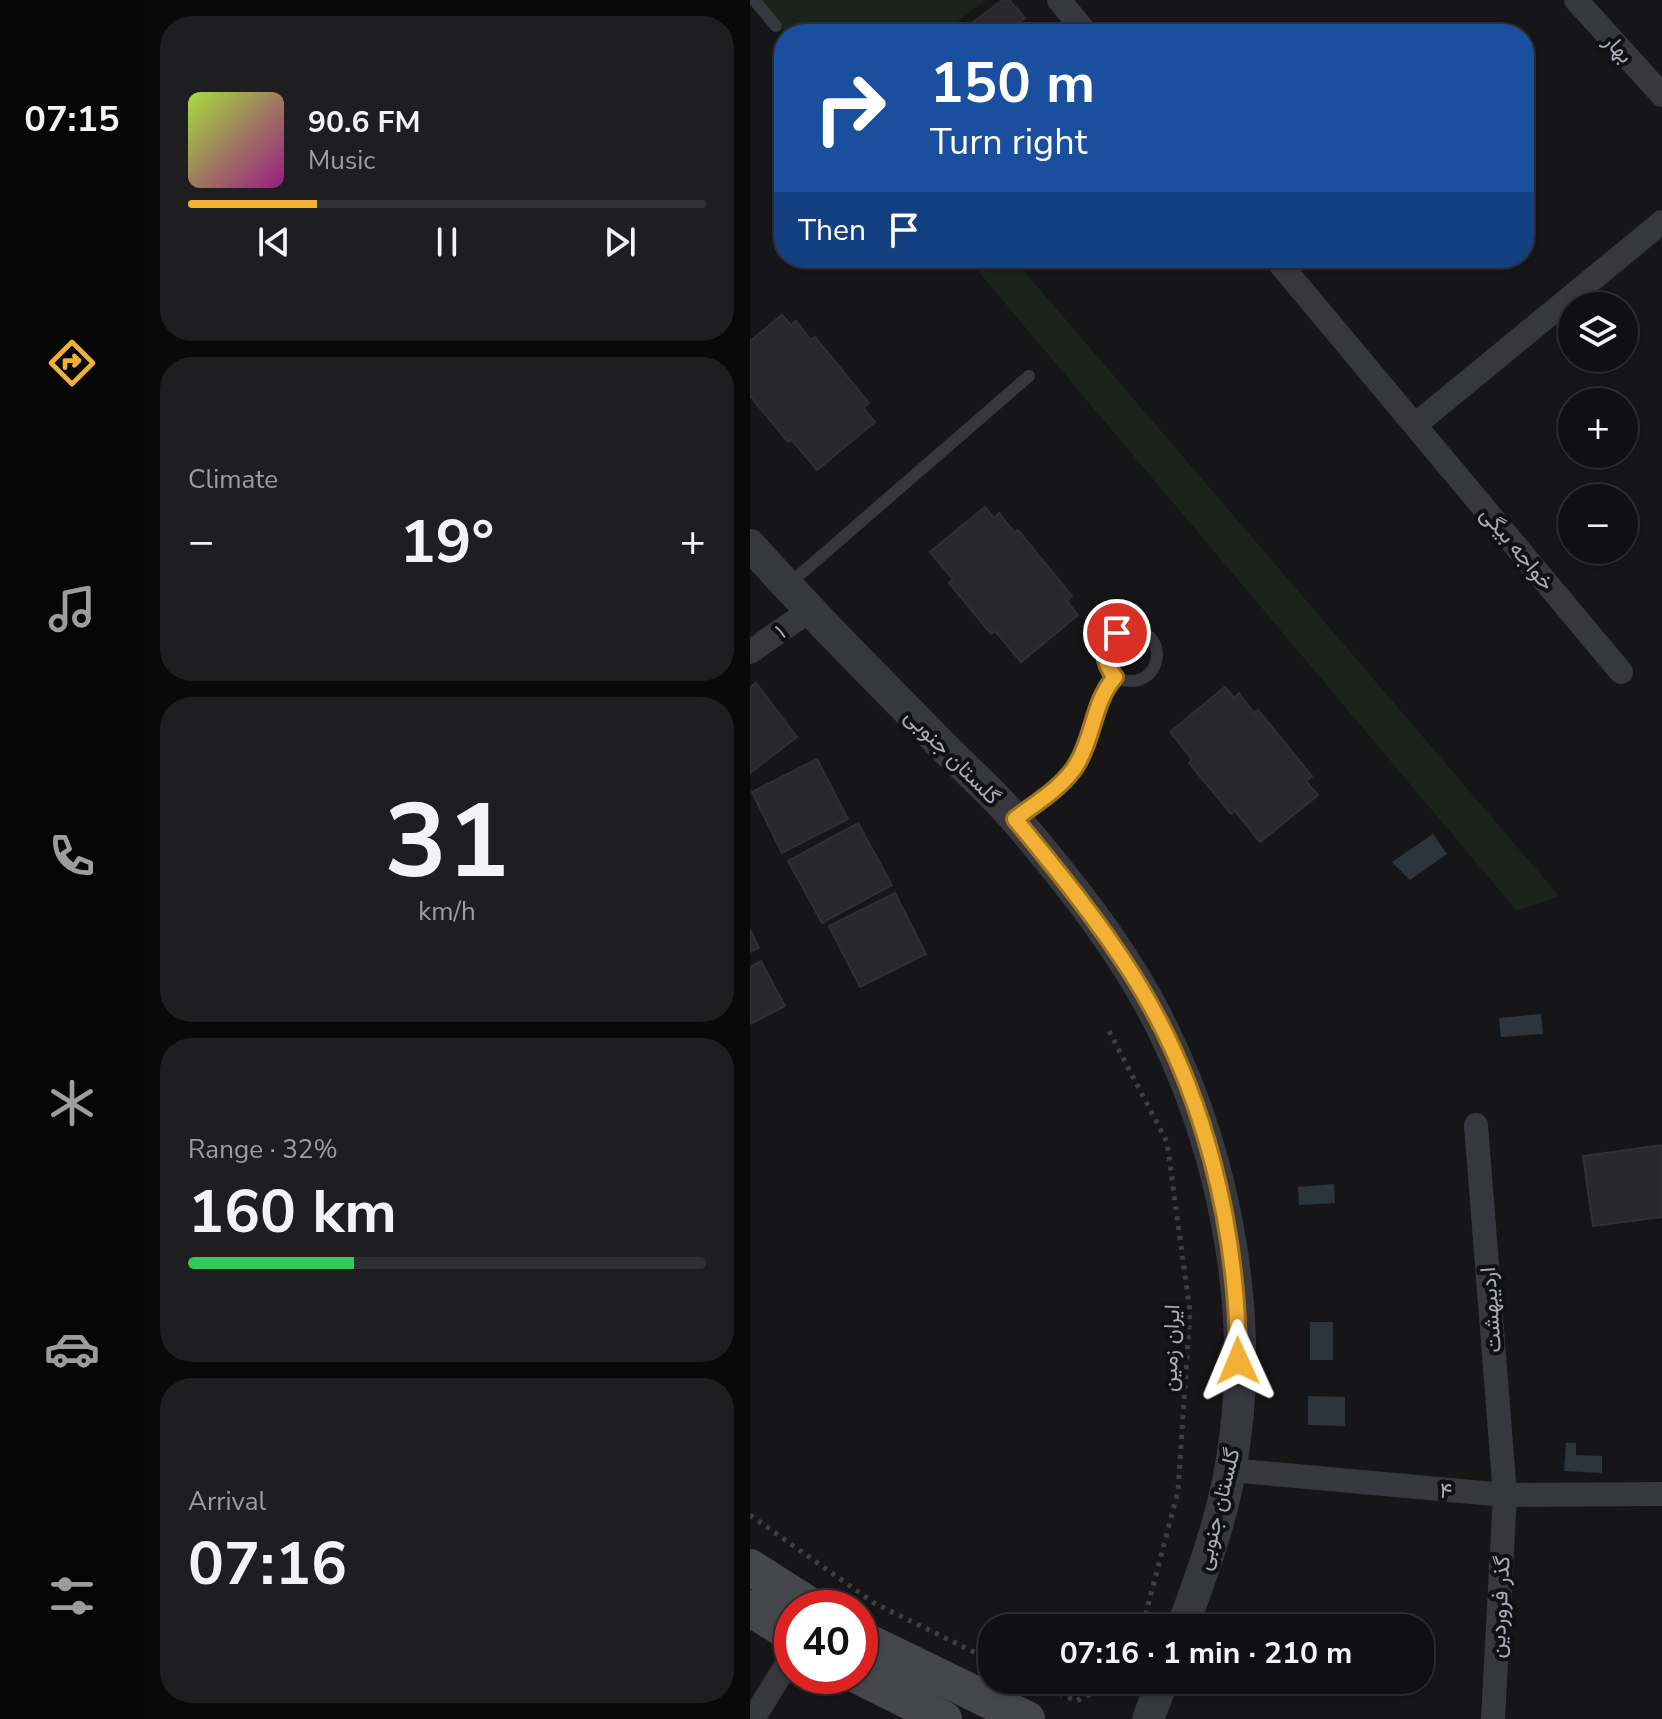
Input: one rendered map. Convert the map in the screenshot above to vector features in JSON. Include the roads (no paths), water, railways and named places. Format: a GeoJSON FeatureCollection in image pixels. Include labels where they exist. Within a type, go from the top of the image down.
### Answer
{"type":"FeatureCollection","features":[{"type":"Feature","properties":{"kind":"main road"},"geometry":{"type":"LineString","coordinates":[[750,1567],[786,1590]]}},
{"type":"Feature","properties":{"kind":"main road"},"geometry":{"type":"LineString","coordinates":[[750,1608],[774,1623]]}},
{"type":"Feature","properties":{"kind":"main road"},"geometry":{"type":"LineString","coordinates":[[878,1647],[1027,1719]]}},
{"type":"Feature","properties":{"kind":"main road"},"geometry":{"type":"LineString","coordinates":[[878,1686],[944,1719]]}},
{"type":"Feature","properties":{"kind":"street"},"geometry":{"type":"LineString","coordinates":[[1059,0],[1079,24]]}},
{"type":"Feature","properties":{"kind":"street","name":"بهار"},"geometry":{"type":"LineString","coordinates":[[1576,0],[1662,95]]}},
{"type":"Feature","properties":{"kind":"street"},"geometry":{"type":"LineString","coordinates":[[1415,425],[1662,222]]}},
{"type":"Feature","properties":{"kind":"street","name":"خواجه بیگی"},"geometry":{"type":"LineString","coordinates":[[1283,268],[1621,672]]}},
{"type":"Feature","properties":{"kind":"street","name":"گلستان جنوبی"},"geometry":{"type":"LineString","coordinates":[[750,545],[809,611],[1015,819],[1098,922],[1165,1033],[1208,1141],[1229,1247],[1238,1330],[1238,1392],[1230,1470],[1202,1573],[1187,1614]]}},
{"type":"Feature","properties":{"kind":"street","name":"۱"},"geometry":{"type":"LineString","coordinates":[[750,652],[809,611]]}},
{"type":"Feature","properties":{"kind":"street","name":"اردیبهشت"},"geometry":{"type":"LineString","coordinates":[[1476,1125],[1505,1495]]}},
{"type":"Feature","properties":{"kind":"street","name":"۴"},"geometry":{"type":"LineString","coordinates":[[1230,1470],[1505,1495],[1662,1494]]}},
{"type":"Feature","properties":{"kind":"street","name":"گذر فروردین"},"geometry":{"type":"LineString","coordinates":[[1493,1719],[1505,1495]]}},
{"type":"Feature","properties":{"kind":"street"},"geometry":{"type":"LineString","coordinates":[[753,1719],[774,1685]]}},
{"type":"Feature","properties":{"kind":"street"},"geometry":{"type":"LineString","coordinates":[[1148,1719],[1158,1694]]}},
{"type":"Feature","properties":{"kind":"lane"},"geometry":{"type":"LineString","coordinates":[[754,0],[774,24]]}},
{"type":"Feature","properties":{"kind":"lane"},"geometry":{"type":"LineString","coordinates":[[787,586],[1029,376]]}},
{"type":"Feature","properties":{"kind":"lane"},"geometry":{"type":"LineString","coordinates":[[1133,629],[1148,635],[1154,642],[1157,659],[1149,675],[1132,682],[1115,677],[1104,654],[1110,638],[1133,629]]}},
{"type":"Feature","properties":{"kind":"lane"},"geometry":{"type":"LineString","coordinates":[[1015,819],[1052,792],[1077,764],[1103,691],[1115,677]]}}]}
